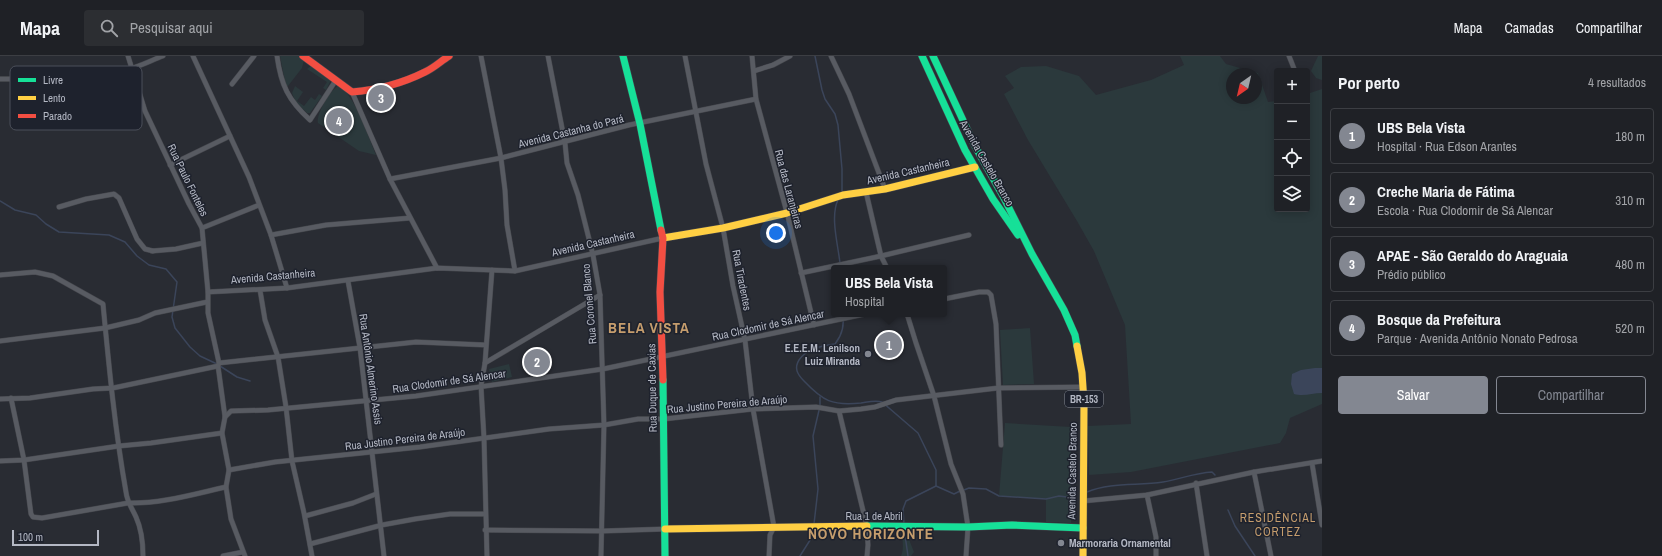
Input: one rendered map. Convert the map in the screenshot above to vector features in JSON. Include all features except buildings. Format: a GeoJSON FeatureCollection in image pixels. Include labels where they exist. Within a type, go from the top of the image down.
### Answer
{"type":"FeatureCollection","features":[{"type":"Feature","properties":{"kind":"street","name":"Rua Paulo Fonteles"},"geometry":{"type":"LineString","coordinates":[[128,56],[130,66]]}},
{"type":"Feature","properties":{"kind":"street"},"geometry":{"type":"LineString","coordinates":[[138,66],[163,56]]}},
{"type":"Feature","properties":{"kind":"street"},"geometry":{"type":"LineString","coordinates":[[193,56],[249,178],[270,235],[286,288]]}},
{"type":"Feature","properties":{"kind":"street"},"geometry":{"type":"LineString","coordinates":[[232,84],[254,56]]}},
{"type":"Feature","properties":{"kind":"street"},"geometry":{"type":"LineString","coordinates":[[277,56],[281,78],[287,94],[292,102],[310,120],[336,80]]}},
{"type":"Feature","properties":{"kind":"street"},"geometry":{"type":"LineString","coordinates":[[302,56],[352,92],[390,179],[437,268]]}},
{"type":"Feature","properties":{"kind":"street"},"geometry":{"type":"LineString","coordinates":[[352,92],[363,91],[410,78],[426,71],[449,56]]}},
{"type":"Feature","properties":{"kind":"street"},"geometry":{"type":"LineString","coordinates":[[481,56],[501,158],[506,195],[507,225],[515,271]]}},
{"type":"Feature","properties":{"kind":"street","name":"Rua Coronel Blanco"},"geometry":{"type":"LineString","coordinates":[[548,56],[565,143],[567,163],[578,195],[594,254],[600,295],[604,425],[603,531],[601,556]]}},
{"type":"Feature","properties":{"kind":"street","name":"Rua Duque de Caxias"},"geometry":{"type":"LineString","coordinates":[[623,56],[640,124],[663,238],[660,292],[663,356],[665,556]]}},
{"type":"Feature","properties":{"kind":"street","name":"Rua Tiradentes"},"geometry":{"type":"LineString","coordinates":[[684,56],[706,164],[723,228],[733,286],[745,340],[753,409],[774,527],[770,535],[769,556]]}},
{"type":"Feature","properties":{"kind":"street","name":"Rua das Laranjeiras"},"geometry":{"type":"LineString","coordinates":[[752,56],[756,99],[787,213],[814,325]]}},
{"type":"Feature","properties":{"kind":"street"},"geometry":{"type":"LineString","coordinates":[[754,70],[773,65],[790,56]]}},
{"type":"Feature","properties":{"kind":"street"},"geometry":{"type":"LineString","coordinates":[[831,56],[849,94],[885,189]]}},
{"type":"Feature","properties":{"kind":"street","name":"Avenida Castelo Branco"},"geometry":{"type":"LineString","coordinates":[[922,56],[956,131],[975,167],[993,199],[1032,254]]}},
{"type":"Feature","properties":{"kind":"street","name":"Avenida Castelo Branco"},"geometry":{"type":"LineString","coordinates":[[933,56],[975,146],[1070,322],[1080,356],[1083,387],[1082,556]]}},
{"type":"Feature","properties":{"kind":"street"},"geometry":{"type":"LineString","coordinates":[[1289,56],[1294,68]]}},
{"type":"Feature","properties":{"kind":"street"},"geometry":{"type":"LineString","coordinates":[[0,79],[10,79]]}},
{"type":"Feature","properties":{"kind":"street","name":"Avenida Castanha do Pará"},"geometry":{"type":"LineString","coordinates":[[390,179],[501,158],[565,143],[629,125],[640,124],[756,99]]}},
{"type":"Feature","properties":{"kind":"street","name":"Rua Paulo Fonteles"},"geometry":{"type":"LineString","coordinates":[[142,102],[170,165],[202,228],[208,292],[208,313],[219,364],[225,417]]}},
{"type":"Feature","properties":{"kind":"street"},"geometry":{"type":"LineString","coordinates":[[170,165],[230,136]]}},
{"type":"Feature","properties":{"kind":"street","name":"Avenida Castanheira"},"geometry":{"type":"LineString","coordinates":[[208,292],[286,288],[437,268],[515,271],[663,238],[723,228],[787,213],[843,195],[885,189],[975,167]]}},
{"type":"Feature","properties":{"kind":"street"},"geometry":{"type":"LineString","coordinates":[[866,192],[881,256],[886,265]]}},
{"type":"Feature","properties":{"kind":"street"},"geometry":{"type":"LineString","coordinates":[[59,207],[86,199],[114,194],[119,198],[136,239],[145,248],[152,251],[176,249],[203,243]]}},
{"type":"Feature","properties":{"kind":"street"},"geometry":{"type":"LineString","coordinates":[[202,228],[259,204]]}},
{"type":"Feature","properties":{"kind":"street"},"geometry":{"type":"LineString","coordinates":[[270,235],[326,225],[410,218]]}},
{"type":"Feature","properties":{"kind":"street"},"geometry":{"type":"LineString","coordinates":[[842,265],[969,235]]}},
{"type":"Feature","properties":{"kind":"street"},"geometry":{"type":"LineString","coordinates":[[801,273],[831,267]]}},
{"type":"Feature","properties":{"kind":"street"},"geometry":{"type":"LineString","coordinates":[[487,556],[481,386],[485,363],[492,270]]}},
{"type":"Feature","properties":{"kind":"street"},"geometry":{"type":"LineString","coordinates":[[0,275],[35,272],[53,276],[103,304],[119,446],[128,503],[137,518],[143,546],[143,556]]}},
{"type":"Feature","properties":{"kind":"street","name":"Rua Antônio Almerino Assis"},"geometry":{"type":"LineString","coordinates":[[348,280],[360,348],[367,400],[376,494],[382,525],[384,556]]}},
{"type":"Feature","properties":{"kind":"street"},"geometry":{"type":"LineString","coordinates":[[260,290],[265,320],[278,357],[286,407],[292,461],[305,516],[312,556]]}},
{"type":"Feature","properties":{"kind":"street"},"geometry":{"type":"LineString","coordinates":[[947,298],[979,292],[988,292],[992,298],[996,324],[1001,445]]}},
{"type":"Feature","properties":{"kind":"street"},"geometry":{"type":"LineString","coordinates":[[485,363],[600,295]]}},
{"type":"Feature","properties":{"kind":"street"},"geometry":{"type":"LineString","coordinates":[[0,341],[105,328],[139,320],[155,313],[207,302]]}},
{"type":"Feature","properties":{"kind":"street","name":"Rua Clodomir de Sá Alencar"},"geometry":{"type":"LineString","coordinates":[[225,417],[231,411],[268,410],[286,407],[416,396],[603,369],[745,340],[846,317]]}},
{"type":"Feature","properties":{"kind":"street"},"geometry":{"type":"LineString","coordinates":[[909,317],[934,396],[951,464],[963,494],[968,527],[966,556]]}},
{"type":"Feature","properties":{"kind":"street"},"geometry":{"type":"LineString","coordinates":[[0,399],[30,398],[113,388],[219,364],[278,357],[416,342],[486,345]]}},
{"type":"Feature","properties":{"kind":"street","name":"Rua Justino Pereira de Araújo"},"geometry":{"type":"LineString","coordinates":[[229,470],[292,461],[420,447],[549,428],[604,425],[638,419],[664,419],[753,409],[816,407],[839,411],[871,408],[896,400],[998,388],[1083,387]]}},
{"type":"Feature","properties":{"kind":"street"},"geometry":{"type":"LineString","coordinates":[[11,398],[24,460],[31,514],[33,517],[42,518],[128,503],[140,504],[161,501],[226,487]]}},
{"type":"Feature","properties":{"kind":"street"},"geometry":{"type":"LineString","coordinates":[[839,411],[867,527],[867,556]]}},
{"type":"Feature","properties":{"kind":"street"},"geometry":{"type":"LineString","coordinates":[[223,556],[244,554],[231,519],[226,487],[229,470],[222,433],[225,417]]}},
{"type":"Feature","properties":{"kind":"street"},"geometry":{"type":"LineString","coordinates":[[0,461],[24,460],[222,433]]}},
{"type":"Feature","properties":{"kind":"street"},"geometry":{"type":"LineString","coordinates":[[1083,501],[1147,495],[1196,483],[1322,461]]}},
{"type":"Feature","properties":{"kind":"street"},"geometry":{"type":"LineString","coordinates":[[1312,463],[1322,526]]}},
{"type":"Feature","properties":{"kind":"street"},"geometry":{"type":"LineString","coordinates":[[1254,472],[1271,556]]}},
{"type":"Feature","properties":{"kind":"street"},"geometry":{"type":"LineString","coordinates":[[1196,483],[1207,556]]}},
{"type":"Feature","properties":{"kind":"street"},"geometry":{"type":"LineString","coordinates":[[305,516],[353,504],[376,494]]}},
{"type":"Feature","properties":{"kind":"street"},"geometry":{"type":"LineString","coordinates":[[1147,495],[1156,537],[1156,556]]}},
{"type":"Feature","properties":{"kind":"street"},"geometry":{"type":"LineString","coordinates":[[310,544],[382,525],[450,514],[485,514]]}},
{"type":"Feature","properties":{"kind":"street","name":"Rua 1 de Abril"},"geometry":{"type":"LineString","coordinates":[[665,529],[810,526],[968,527],[1012,525],[1083,528]]}},
{"type":"Feature","properties":{"kind":"street"},"geometry":{"type":"LineString","coordinates":[[485,530],[603,531],[665,529]]}},
{"type":"Feature","properties":{"kind":"shaded area"},"geometry":{"type":"Polygon","coordinates":[[[280,56],[298,56],[304,60],[302,68],[288,86],[286,86],[280,56]]]}},
{"type":"Feature","properties":{"kind":"shaded area"},"geometry":{"type":"Polygon","coordinates":[[[1180,56],[1220,56],[1226,64],[1240,68],[1226,68],[1226,104],[1262,104],[1262,85],[1268,102],[1274,101],[1274,212],[1310,212],[1310,93],[1322,89],[1322,404],[1290,418],[1286,433],[1280,443],[1131,472],[1089,475],[1088,426],[1131,424],[1125,325],[1094,251],[1028,140],[1004,94],[1014,88],[1005,76],[1021,67],[1046,66],[1079,76],[1096,95],[1151,80],[1184,65],[1180,56]]]}},
{"type":"Feature","properties":{"kind":"shaded area"},"geometry":{"type":"Polygon","coordinates":[[[1318,56],[1322,56],[1322,80],[1316,78],[1311,71],[1318,56]]]}},
{"type":"Feature","properties":{"kind":"shaded area"},"geometry":{"type":"Polygon","coordinates":[[[312,65],[331,80],[326,90],[323,88],[327,82],[307,69],[312,65]]]}},
{"type":"Feature","properties":{"kind":"shaded area"},"geometry":{"type":"Polygon","coordinates":[[[339,85],[351,99],[356,108],[376,155],[359,151],[318,123],[319,114],[324,102],[339,85]]]}},
{"type":"Feature","properties":{"kind":"shaded area"},"geometry":{"type":"Polygon","coordinates":[[[295,86],[303,92],[297,101],[304,106],[311,97],[315,100],[319,94],[322,96],[310,113],[307,113],[296,103],[292,93],[295,86]]]}},
{"type":"Feature","properties":{"kind":"shaded area"},"geometry":{"type":"Polygon","coordinates":[[[1030,328],[1034,384],[1003,385],[1000,330],[1030,328]]]}},
{"type":"Feature","properties":{"kind":"shaded area"},"geometry":{"type":"Polygon","coordinates":[[[897,339],[900,352],[881,356],[878,343],[897,339]]]}},
{"type":"Feature","properties":{"kind":"shaded area"},"geometry":{"type":"Polygon","coordinates":[[[509,364],[512,377],[492,382],[489,369],[509,364]]]}},
{"type":"Feature","properties":{"kind":"shaded area"},"geometry":{"type":"Polygon","coordinates":[[[1005,423],[1071,427],[1071,523],[1046,522],[1046,499],[999,496],[1005,423]]]}},
{"type":"Feature","properties":{"kind":"shaded area"},"geometry":{"type":"Polygon","coordinates":[[[903,529],[909,531],[910,542],[914,552],[911,556],[901,556],[903,549],[903,529]]]}},
{"type":"Feature","properties":{"kind":"water"},"geometry":{"type":"Polygon","coordinates":[[[1322,368],[1322,393],[1305,395],[1294,394],[1291,384],[1292,374],[1301,370],[1322,368]]]}},
{"type":"Feature","properties":{"kind":"waterway"},"geometry":{"type":"LineString","coordinates":[[815,56],[822,90],[825,99],[835,114],[838,125],[842,169],[842,193]]}},
{"type":"Feature","properties":{"kind":"waterway"},"geometry":{"type":"LineString","coordinates":[[838,200],[835,222],[840,263]]}},
{"type":"Feature","properties":{"kind":"waterway"},"geometry":{"type":"LineString","coordinates":[[0,201],[15,210],[36,215],[46,224],[59,232],[109,235],[125,242],[137,256],[149,265],[166,269],[177,282],[172,317],[175,328],[190,347],[200,356],[217,364]]}},
{"type":"Feature","properties":{"kind":"waterway"},"geometry":{"type":"LineString","coordinates":[[842,317],[842,330],[835,344],[816,348],[802,356],[797,363],[798,373],[817,393],[829,401],[843,404],[874,401],[882,402],[918,433],[936,470],[936,486]]}},
{"type":"Feature","properties":{"kind":"waterway"},"geometry":{"type":"LineString","coordinates":[[220,366],[237,377],[250,381]]}},
{"type":"Feature","properties":{"kind":"waterway"},"geometry":{"type":"LineString","coordinates":[[814,524],[818,489],[813,436],[820,406],[820,397]]}},
{"type":"Feature","properties":{"kind":"waterway"},"geometry":{"type":"LineString","coordinates":[[1087,492],[1115,485],[1163,482],[1212,472],[1215,475]]}},
{"type":"Feature","properties":{"kind":"waterway"},"geometry":{"type":"LineString","coordinates":[[936,486],[954,494],[960,491]]}},
{"type":"Feature","properties":{"kind":"waterway"},"geometry":{"type":"LineString","coordinates":[[904,525],[903,509],[906,501],[936,486]]}},
{"type":"Feature","properties":{"kind":"waterway"},"geometry":{"type":"LineString","coordinates":[[964,490],[969,488],[986,489],[999,496],[1046,499],[1059,496],[1075,498]]}},
{"type":"Feature","properties":{"kind":"waterway"},"geometry":{"type":"LineString","coordinates":[[1228,510],[1235,526],[1255,556]]}},
{"type":"Feature","properties":{"kind":"waterway"},"geometry":{"type":"LineString","coordinates":[[800,556],[812,537],[814,528]]}},
{"type":"Feature","properties":{"kind":"waterway"},"geometry":{"type":"LineString","coordinates":[[904,528],[908,556]]}},
{"type":"Feature","properties":{"kind":"traffic: fast"},"geometry":{"type":"LineString","coordinates":[[623,56],[640,124],[661,230]]}},
{"type":"Feature","properties":{"kind":"traffic: fast"},"geometry":{"type":"LineString","coordinates":[[922,56],[965,150],[993,199],[1018,235]]}},
{"type":"Feature","properties":{"kind":"traffic: fast"},"geometry":{"type":"LineString","coordinates":[[933,56],[975,146],[1003,196],[1032,254],[1064,310],[1075,335],[1077,346]]}},
{"type":"Feature","properties":{"kind":"traffic: fast"},"geometry":{"type":"LineString","coordinates":[[663,380],[665,556]]}},
{"type":"Feature","properties":{"kind":"traffic: fast"},"geometry":{"type":"LineString","coordinates":[[867,526],[968,527],[1012,525],[1083,528]]}},
{"type":"Feature","properties":{"kind":"traffic: slow"},"geometry":{"type":"LineString","coordinates":[[663,238],[723,228],[787,213],[843,195],[885,189],[975,167]]}},
{"type":"Feature","properties":{"kind":"traffic: slow"},"geometry":{"type":"LineString","coordinates":[[1077,346],[1082,373],[1084,403],[1083,556]]}},
{"type":"Feature","properties":{"kind":"traffic: slow"},"geometry":{"type":"LineString","coordinates":[[665,529],[867,526]]}},
{"type":"Feature","properties":{"kind":"traffic: jam"},"geometry":{"type":"LineString","coordinates":[[303,56],[352,92],[370,90],[399,83],[417,76],[449,56]]}},
{"type":"Feature","properties":{"kind":"traffic: jam"},"geometry":{"type":"LineString","coordinates":[[661,230],[663,238],[660,292],[663,380]]}},
{"type":"Feature","properties":{"kind":"place","name":"APAE - São Geraldo do Araguaia"},"geometry":{"type":"Point","coordinates":[381,98]}},
{"type":"Feature","properties":{"kind":"place","name":"Bosque da Prefeitura"},"geometry":{"type":"Point","coordinates":[339,121]}},
{"type":"Feature","properties":{"kind":"place","name":"UBS Bela Vista"},"geometry":{"type":"Point","coordinates":[889,345]}},
{"type":"Feature","properties":{"kind":"place","name":"E.E.E.M. Lenilson Luiz Miranda"},"geometry":{"type":"Point","coordinates":[868,354]}},
{"type":"Feature","properties":{"kind":"place","name":"Creche Maria de Fátima"},"geometry":{"type":"Point","coordinates":[537,362]}},
{"type":"Feature","properties":{"kind":"place","name":"Marmoraria Ornamental"},"geometry":{"type":"Point","coordinates":[1061,543]}},
{"type":"Feature","properties":{"kind":"district","name":"BELA VISTA"},"geometry":{"type":"Point","coordinates":[649,327]}},
{"type":"Feature","properties":{"kind":"district","name":"RESIDÊNCIAL CORTEZ"},"geometry":{"type":"Point","coordinates":[1278,525]}},
{"type":"Feature","properties":{"kind":"district","name":"NOVO HORIZONTE"},"geometry":{"type":"Point","coordinates":[871,533]}}]}
